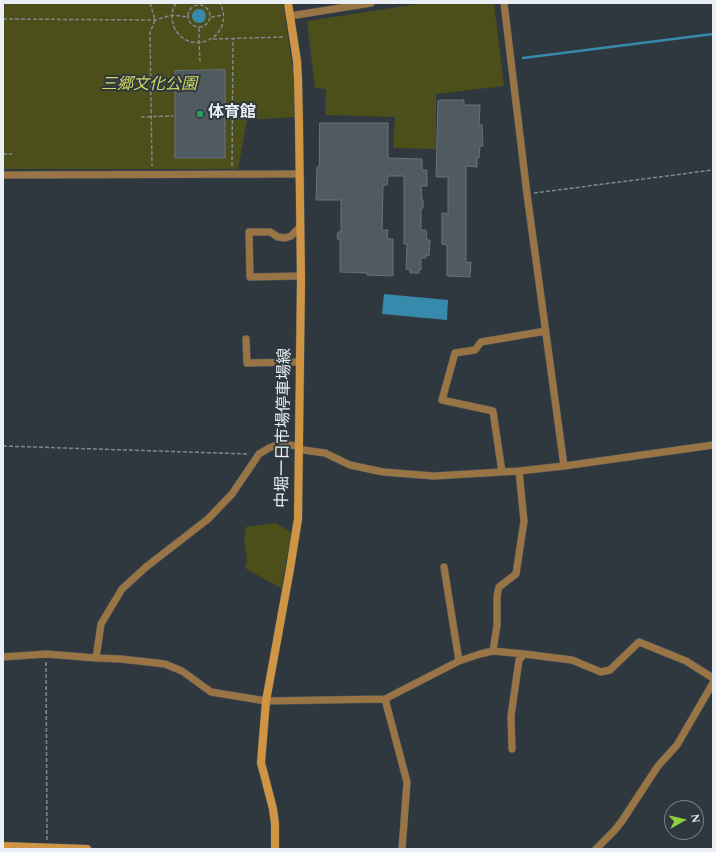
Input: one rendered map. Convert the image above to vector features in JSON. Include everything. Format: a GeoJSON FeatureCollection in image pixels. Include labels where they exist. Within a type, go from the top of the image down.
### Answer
{"type":"FeatureCollection","features":[{"type":"Feature","properties":{"kind":"main road","name":"中堀一日市場停車場線"},"geometry":{"type":"LineString","coordinates":[[275,849],[274,809],[261,763],[266,701],[298,519],[301,276],[298,79],[297,61],[288,3]]}},
{"type":"Feature","properties":{"kind":"main road"},"geometry":{"type":"LineString","coordinates":[[3,846],[87,849]]}},
{"type":"Feature","properties":{"kind":"street"},"geometry":{"type":"LineString","coordinates":[[290,16],[372,3]]}},
{"type":"Feature","properties":{"kind":"street"},"geometry":{"type":"LineString","coordinates":[[504,3],[527,194],[564,466]]}},
{"type":"Feature","properties":{"kind":"street"},"geometry":{"type":"LineString","coordinates":[[3,175],[299,174]]}},
{"type":"Feature","properties":{"kind":"street"},"geometry":{"type":"LineString","coordinates":[[300,227],[291,236],[285,238],[270,232],[249,232],[250,277],[301,276]]}},
{"type":"Feature","properties":{"kind":"street"},"geometry":{"type":"LineString","coordinates":[[502,472],[493,411],[442,400],[455,353],[475,350],[481,342],[546,331]]}},
{"type":"Feature","properties":{"kind":"street"},"geometry":{"type":"LineString","coordinates":[[246,339],[247,363],[300,362]]}},
{"type":"Feature","properties":{"kind":"street"},"geometry":{"type":"LineString","coordinates":[[96,658],[101,624],[122,589],[146,567],[213,514],[232,494],[259,454],[279,444],[303,450],[325,453],[350,465],[383,472],[434,476],[519,471],[564,466],[713,445]]}},
{"type":"Feature","properties":{"kind":"street"},"geometry":{"type":"LineString","coordinates":[[493,651],[497,625],[497,596],[499,587],[516,574],[524,521],[519,471]]}},
{"type":"Feature","properties":{"kind":"street"},"geometry":{"type":"LineString","coordinates":[[444,567],[459,661]]}},
{"type":"Feature","properties":{"kind":"street"},"geometry":{"type":"LineString","coordinates":[[3,657],[46,654],[121,659],[165,664],[182,671],[211,692],[266,701],[385,699],[459,661],[493,651],[572,660],[601,672],[610,670],[639,642],[686,660],[713,678]]}},
{"type":"Feature","properties":{"kind":"street"},"geometry":{"type":"LineString","coordinates":[[512,749],[511,716],[519,660],[524,654]]}},
{"type":"Feature","properties":{"kind":"street"},"geometry":{"type":"LineString","coordinates":[[596,849],[622,821],[658,766],[677,745],[713,683]]}},
{"type":"Feature","properties":{"kind":"street"},"geometry":{"type":"LineString","coordinates":[[385,699],[407,782],[402,849]]}},
{"type":"Feature","properties":{"kind":"path"},"geometry":{"type":"LineString","coordinates":[[150,3],[154,20],[150,33],[152,174]]}},
{"type":"Feature","properties":{"kind":"path"},"geometry":{"type":"LineString","coordinates":[[176,3],[172,15],[172,22],[175,29],[179,35],[185,39],[199,43],[212,39],[221,29],[224,22],[224,16],[223,8],[220,3]]}},
{"type":"Feature","properties":{"kind":"path"},"geometry":{"type":"LineString","coordinates":[[199,4],[209,10],[211,17],[208,23],[199,28],[192,26],[188,17],[188,13],[192,7],[199,4]]}},
{"type":"Feature","properties":{"kind":"path"},"geometry":{"type":"LineString","coordinates":[[3,19],[154,20],[172,15],[188,17]]}},
{"type":"Feature","properties":{"kind":"path"},"geometry":{"type":"LineString","coordinates":[[211,17],[224,16]]}},
{"type":"Feature","properties":{"kind":"path"},"geometry":{"type":"LineString","coordinates":[[199,28],[200,61]]}},
{"type":"Feature","properties":{"kind":"path"},"geometry":{"type":"LineString","coordinates":[[212,39],[293,37]]}},
{"type":"Feature","properties":{"kind":"path"},"geometry":{"type":"LineString","coordinates":[[232,174],[233,38]]}},
{"type":"Feature","properties":{"kind":"path"},"geometry":{"type":"LineString","coordinates":[[140,117],[173,116]]}},
{"type":"Feature","properties":{"kind":"path"},"geometry":{"type":"LineString","coordinates":[[3,154],[12,154]]}},
{"type":"Feature","properties":{"kind":"path"},"geometry":{"type":"LineString","coordinates":[[527,194],[713,170]]}},
{"type":"Feature","properties":{"kind":"path"},"geometry":{"type":"LineString","coordinates":[[3,446],[259,454]]}},
{"type":"Feature","properties":{"kind":"path"},"geometry":{"type":"LineString","coordinates":[[46,654],[52,848]]}},
{"type":"Feature","properties":{"kind":"green space","name":"三郷文化公園"},"geometry":{"type":"Polygon","coordinates":[[[5,3],[283,3],[294,78],[295,117],[247,120],[238,169],[3,169],[3,16],[5,3]]]}},
{"type":"Feature","properties":{"kind":"green space"},"geometry":{"type":"Polygon","coordinates":[[[424,3],[494,3],[504,86],[436,94],[436,149],[393,148],[395,117],[325,115],[326,89],[315,88],[307,21],[424,3]]]}},
{"type":"Feature","properties":{"kind":"green space"},"geometry":{"type":"Polygon","coordinates":[[[276,523],[292,533],[281,588],[245,568],[247,558],[244,539],[246,527],[276,523]]]}},
{"type":"Feature","properties":{"kind":"water"},"geometry":{"type":"Polygon","coordinates":[[[196,9],[202,9],[206,13],[206,19],[202,23],[196,23],[192,19],[192,13],[196,9]]]}},
{"type":"Feature","properties":{"kind":"water"},"geometry":{"type":"Polygon","coordinates":[[[384,294],[448,300],[447,320],[382,314],[384,294]]]}},
{"type":"Feature","properties":{"kind":"building","name":"体育館"},"geometry":{"type":"Polygon","coordinates":[[[225,70],[225,158],[175,158],[175,71],[225,70]]]}},
{"type":"Feature","properties":{"kind":"building"},"geometry":{"type":"Polygon","coordinates":[[[464,100],[464,105],[480,105],[479,125],[482,125],[483,146],[480,146],[479,158],[477,157],[477,167],[466,166],[466,263],[471,262],[470,277],[447,276],[447,245],[442,244],[442,213],[448,214],[448,177],[436,177],[438,101],[464,100]]]}},
{"type":"Feature","properties":{"kind":"building"},"geometry":{"type":"Polygon","coordinates":[[[320,123],[388,123],[388,158],[422,159],[422,170],[427,170],[427,186],[421,186],[423,208],[421,209],[421,230],[426,230],[427,240],[430,240],[429,256],[426,255],[426,258],[421,258],[421,270],[419,269],[419,273],[410,273],[410,270],[406,269],[407,244],[404,244],[404,176],[388,176],[387,185],[383,185],[382,230],[388,230],[387,239],[393,239],[393,276],[340,272],[340,239],[337,239],[338,232],[341,232],[341,200],[316,200],[317,167],[319,166],[320,123]]]}},
{"type":"Feature","properties":{"kind":"waterway"},"geometry":{"type":"LineString","coordinates":[[523,58],[713,34]]}},
{"type":"Feature","properties":{"kind":"place","name":"体育館"},"geometry":{"type":"Point","coordinates":[200,114]}}]}
